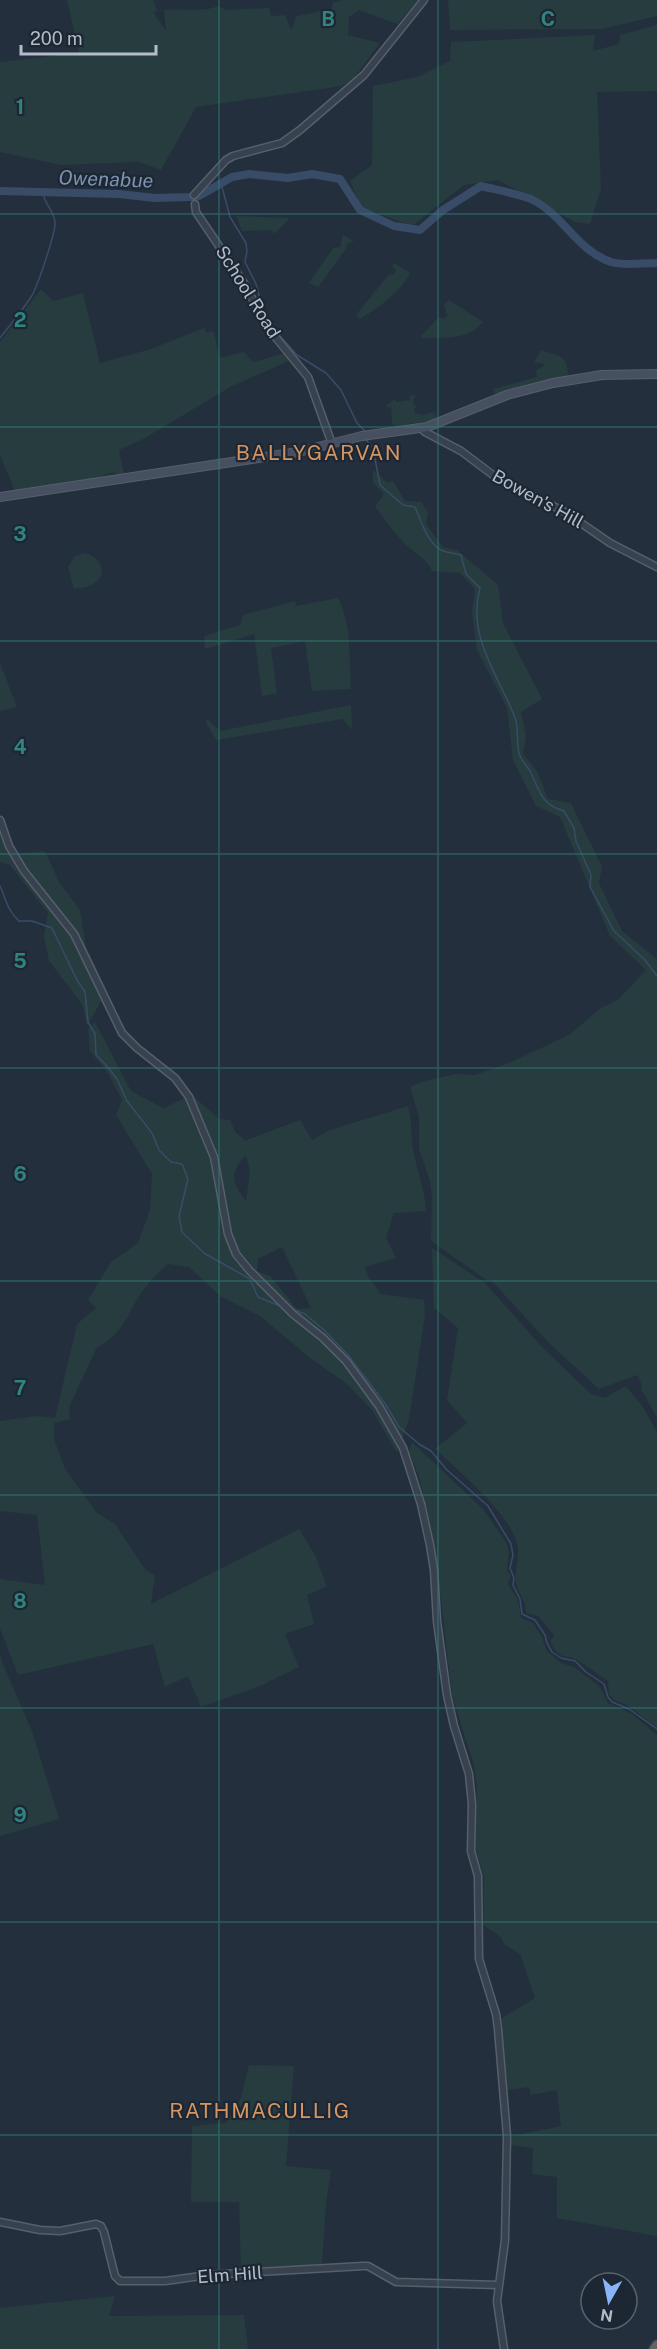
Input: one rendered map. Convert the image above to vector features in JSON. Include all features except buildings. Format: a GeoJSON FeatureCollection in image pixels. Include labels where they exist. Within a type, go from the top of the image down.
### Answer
{"type":"FeatureCollection","features":[{"type":"Feature","properties":{"kind":"main road"},"geometry":{"type":"LineString","coordinates":[[0,497],[298,452],[365,436],[422,429],[442,423],[507,395],[553,383],[585,377],[657,374]]}},
{"type":"Feature","properties":{"kind":"street"},"geometry":{"type":"LineString","coordinates":[[194,195],[226,160],[282,143],[300,130],[364,75],[424,0]]}},
{"type":"Feature","properties":{"kind":"street","name":"School Road"},"geometry":{"type":"LineString","coordinates":[[195,204],[196,212],[244,283],[268,328],[308,377],[332,444]]}},
{"type":"Feature","properties":{"kind":"street","name":"Bowen's Hill"},"geometry":{"type":"LineString","coordinates":[[422,429],[461,452],[497,478],[565,512],[610,543],[657,567]]}},
{"type":"Feature","properties":{"kind":"street"},"geometry":{"type":"LineString","coordinates":[[0,820],[7,840],[24,871],[74,934],[122,1033],[137,1048],[176,1078],[182,1086],[214,1157],[232,1245],[249,1270],[288,1309],[333,1347],[352,1368],[379,1406],[403,1448],[421,1504],[432,1551],[437,1621],[450,1711],[468,1768],[471,1788],[471,1851],[478,1876],[479,1959],[498,2029],[507,2136],[505,2240],[497,2301],[504,2349]]}},
{"type":"Feature","properties":{"kind":"street","name":"Elm Hill"},"geometry":{"type":"LineString","coordinates":[[0,2222],[40,2230],[60,2231],[96,2224],[101,2226],[116,2276],[120,2281],[368,2266],[396,2282],[498,2285]]}},
{"type":"Feature","properties":{"kind":"green space"},"geometry":{"type":"Polygon","coordinates":[[[67,0],[153,0],[157,11],[153,12],[166,31],[164,10],[198,10],[218,6],[226,10],[269,8],[271,16],[285,15],[291,30],[297,16],[331,9],[333,3],[343,0],[419,0],[397,24],[359,10],[349,17],[348,35],[380,43],[354,78],[342,86],[196,107],[161,170],[139,162],[61,165],[0,152],[0,62],[79,53],[67,0]]]}},
{"type":"Feature","properties":{"kind":"green space"},"geometry":{"type":"Polygon","coordinates":[[[448,0],[657,0],[657,16],[602,29],[450,30],[448,0]]]}},
{"type":"Feature","properties":{"kind":"green space"},"geometry":{"type":"Polygon","coordinates":[[[657,25],[657,91],[597,92],[601,189],[590,224],[575,222],[498,180],[464,185],[412,226],[361,207],[350,181],[372,165],[373,86],[417,77],[450,61],[451,42],[595,35],[593,51],[619,44],[620,35],[657,25]]]}},
{"type":"Feature","properties":{"kind":"green space"},"geometry":{"type":"Polygon","coordinates":[[[236,216],[290,218],[274,234],[272,230],[242,231],[236,216]]]}},
{"type":"Feature","properties":{"kind":"green space"},"geometry":{"type":"Polygon","coordinates":[[[343,235],[354,241],[347,244],[346,249],[318,287],[309,283],[333,248],[340,247],[343,235]]]}},
{"type":"Feature","properties":{"kind":"green space"},"geometry":{"type":"Polygon","coordinates":[[[394,263],[410,273],[406,280],[388,299],[360,319],[356,315],[389,274],[393,275],[396,271],[392,266],[394,263]]]}},
{"type":"Feature","properties":{"kind":"green space"},"geometry":{"type":"Polygon","coordinates":[[[41,289],[53,301],[83,293],[100,363],[151,349],[204,328],[207,333],[213,331],[220,358],[244,352],[253,362],[285,353],[291,360],[230,387],[145,438],[119,450],[124,474],[122,475],[111,473],[100,478],[15,491],[0,455],[0,342],[41,289]]]}},
{"type":"Feature","properties":{"kind":"green space"},"geometry":{"type":"Polygon","coordinates":[[[449,300],[483,322],[463,335],[448,338],[423,338],[421,336],[439,317],[444,319],[448,315],[445,313],[444,305],[449,300]]]}},
{"type":"Feature","properties":{"kind":"green space"},"geometry":{"type":"Polygon","coordinates":[[[541,350],[561,357],[568,369],[568,376],[495,394],[493,389],[537,377],[536,370],[544,364],[534,362],[541,350]]]}},
{"type":"Feature","properties":{"kind":"green space"},"geometry":{"type":"Polygon","coordinates":[[[414,395],[416,398],[413,398],[414,405],[418,406],[414,409],[415,413],[422,415],[435,412],[437,420],[394,426],[391,407],[387,408],[387,405],[395,399],[396,402],[410,400],[410,396],[414,395]]]}},
{"type":"Feature","properties":{"kind":"green space"},"geometry":{"type":"Polygon","coordinates":[[[373,470],[387,482],[393,481],[405,501],[421,502],[428,512],[426,524],[443,547],[457,550],[498,585],[503,623],[542,699],[521,712],[526,737],[523,754],[537,771],[548,799],[571,803],[602,867],[599,883],[622,931],[657,959],[657,1418],[641,1389],[642,1385],[637,1375],[599,1389],[549,1343],[491,1280],[488,1281],[431,1241],[432,1195],[430,1181],[419,1149],[419,1117],[410,1087],[456,1074],[475,1075],[509,1063],[569,1035],[601,1008],[618,1000],[646,970],[610,936],[560,817],[536,806],[513,760],[507,708],[477,650],[472,613],[475,589],[460,573],[432,571],[424,559],[397,535],[375,506],[384,494],[373,483],[373,470]]]}},
{"type":"Feature","properties":{"kind":"green space"},"geometry":{"type":"Polygon","coordinates":[[[84,553],[95,557],[98,561],[102,571],[101,576],[91,585],[74,589],[68,567],[74,557],[84,553]]]}},
{"type":"Feature","properties":{"kind":"green space"},"geometry":{"type":"Polygon","coordinates":[[[338,598],[348,630],[351,689],[312,691],[305,641],[271,648],[277,693],[262,696],[254,634],[205,649],[204,636],[240,625],[243,615],[295,601],[296,606],[338,598]]]}},
{"type":"Feature","properties":{"kind":"green space"},"geometry":{"type":"Polygon","coordinates":[[[0,663],[17,707],[0,711],[0,663]]]}},
{"type":"Feature","properties":{"kind":"green space"},"geometry":{"type":"Polygon","coordinates":[[[351,705],[352,730],[343,719],[216,740],[205,721],[208,720],[220,731],[351,705]]]}},
{"type":"Feature","properties":{"kind":"green space"},"geometry":{"type":"Polygon","coordinates":[[[0,832],[6,851],[22,853],[45,851],[59,882],[80,910],[86,947],[107,991],[87,1026],[82,1004],[49,961],[44,936],[48,913],[10,865],[0,862],[0,832]]]}},
{"type":"Feature","properties":{"kind":"green space"},"geometry":{"type":"Polygon","coordinates":[[[95,1022],[131,1091],[163,1108],[192,1095],[219,1119],[230,1120],[236,1133],[244,1141],[300,1120],[312,1140],[330,1130],[408,1106],[413,1148],[424,1196],[426,1211],[394,1213],[386,1238],[396,1258],[365,1267],[369,1278],[381,1294],[424,1300],[425,1315],[409,1419],[397,1453],[372,1410],[347,1384],[310,1358],[260,1316],[220,1296],[189,1267],[168,1264],[141,1293],[120,1328],[106,1342],[97,1347],[69,1407],[70,1419],[54,1423],[54,1439],[65,1469],[97,1513],[115,1524],[145,1569],[155,1576],[151,1604],[299,1529],[315,1555],[327,1586],[307,1595],[314,1624],[285,1634],[299,1667],[260,1686],[201,1707],[188,1676],[165,1687],[153,1644],[18,1675],[0,1628],[0,1579],[45,1585],[37,1515],[0,1511],[0,1421],[37,1416],[55,1418],[77,1324],[96,1308],[88,1300],[111,1262],[138,1243],[150,1210],[152,1174],[116,1115],[122,1100],[108,1073],[90,1051],[88,1029],[95,1022]],[[246,1155],[237,1167],[234,1178],[237,1188],[246,1201],[250,1171],[246,1155]],[[282,1247],[258,1259],[257,1271],[270,1276],[297,1309],[311,1308],[282,1247]]]}},
{"type":"Feature","properties":{"kind":"green space"},"geometry":{"type":"Polygon","coordinates":[[[432,1248],[485,1283],[542,1347],[591,1394],[604,1398],[626,1386],[643,1407],[657,1432],[657,1728],[627,1705],[614,1700],[609,1694],[608,1681],[575,1659],[557,1653],[550,1642],[554,1635],[538,1616],[526,1613],[525,1604],[516,1582],[518,1549],[515,1536],[484,1495],[435,1449],[467,1423],[447,1400],[458,1328],[434,1308],[432,1248]]]}},
{"type":"Feature","properties":{"kind":"green space"},"geometry":{"type":"Polygon","coordinates":[[[412,1442],[483,1509],[506,1542],[509,1552],[507,1571],[511,1575],[508,1584],[518,1600],[521,1618],[533,1623],[547,1651],[561,1663],[574,1667],[599,1686],[608,1703],[632,1714],[657,1735],[657,2236],[557,2218],[557,2177],[532,2174],[533,2148],[511,2145],[512,2136],[561,2126],[557,2090],[531,2095],[529,2087],[508,2090],[500,2019],[535,1998],[520,1954],[504,1944],[502,1938],[483,1925],[484,1877],[475,1847],[477,1787],[474,1766],[452,1695],[435,1547],[420,1480],[409,1451],[412,1442]]]}},
{"type":"Feature","properties":{"kind":"green space"},"geometry":{"type":"Polygon","coordinates":[[[0,1653],[32,1731],[59,1819],[0,1836],[0,1653]]]}},
{"type":"Feature","properties":{"kind":"green space"},"geometry":{"type":"Polygon","coordinates":[[[249,2065],[294,2066],[286,2166],[331,2170],[322,2265],[241,2268],[239,2202],[191,2202],[192,2126],[226,2123],[241,2098],[249,2065]]]}},
{"type":"Feature","properties":{"kind":"green space"},"geometry":{"type":"Polygon","coordinates":[[[115,2296],[109,2316],[244,2315],[248,2349],[0,2349],[0,2308],[115,2296]]]}},
{"type":"Feature","properties":{"kind":"waterway","name":"Owenabue"},"geometry":{"type":"LineString","coordinates":[[0,191],[119,194],[155,198],[189,197],[199,196],[232,177],[249,174],[288,178],[312,174],[340,179],[360,210],[394,226],[420,230],[443,210],[481,186],[531,199],[552,213],[588,249],[611,262],[657,263]]}},
{"type":"Feature","properties":{"kind":"waterway"},"geometry":{"type":"LineString","coordinates":[[217,185],[222,187],[230,217],[246,243],[245,262],[272,327],[297,355],[326,373],[341,390],[357,423],[365,431]]}},
{"type":"Feature","properties":{"kind":"waterway"},"geometry":{"type":"LineString","coordinates":[[0,338],[31,297],[55,228],[53,214],[43,192]]}},
{"type":"Feature","properties":{"kind":"waterway"},"geometry":{"type":"LineString","coordinates":[[366,439],[377,450],[375,459],[380,485],[403,505],[415,507],[432,542],[441,550],[461,555],[466,574],[480,588],[477,622],[486,654],[516,720],[520,756],[542,796],[550,805],[564,811],[574,828],[576,841],[591,875],[590,887],[614,931],[645,960],[657,976]]}},
{"type":"Feature","properties":{"kind":"waterway"},"geometry":{"type":"LineString","coordinates":[[0,886],[9,909],[19,921],[32,921],[52,928],[85,992],[88,1022],[95,1034],[96,1055],[117,1079],[127,1101],[152,1133],[159,1150],[171,1162],[182,1164],[188,1179],[179,1216],[182,1232],[204,1253],[250,1279],[258,1297],[280,1306]]}},
{"type":"Feature","properties":{"kind":"waterway"},"geometry":{"type":"LineString","coordinates":[[294,1310],[305,1314],[348,1355],[386,1405],[399,1427],[431,1451],[447,1470],[488,1506],[511,1544],[513,1555],[510,1568],[514,1578],[513,1585],[520,1599],[522,1614],[535,1620],[552,1652],[561,1658],[575,1661],[604,1684],[612,1702],[629,1709],[657,1729]]}},
{"type":"Feature","properties":{"kind":"district","name":"BALLYGARVAN"},"geometry":{"type":"Point","coordinates":[319,453]}},
{"type":"Feature","properties":{"kind":"district","name":"RATHMACULLIG"},"geometry":{"type":"Point","coordinates":[260,2111]}}]}
